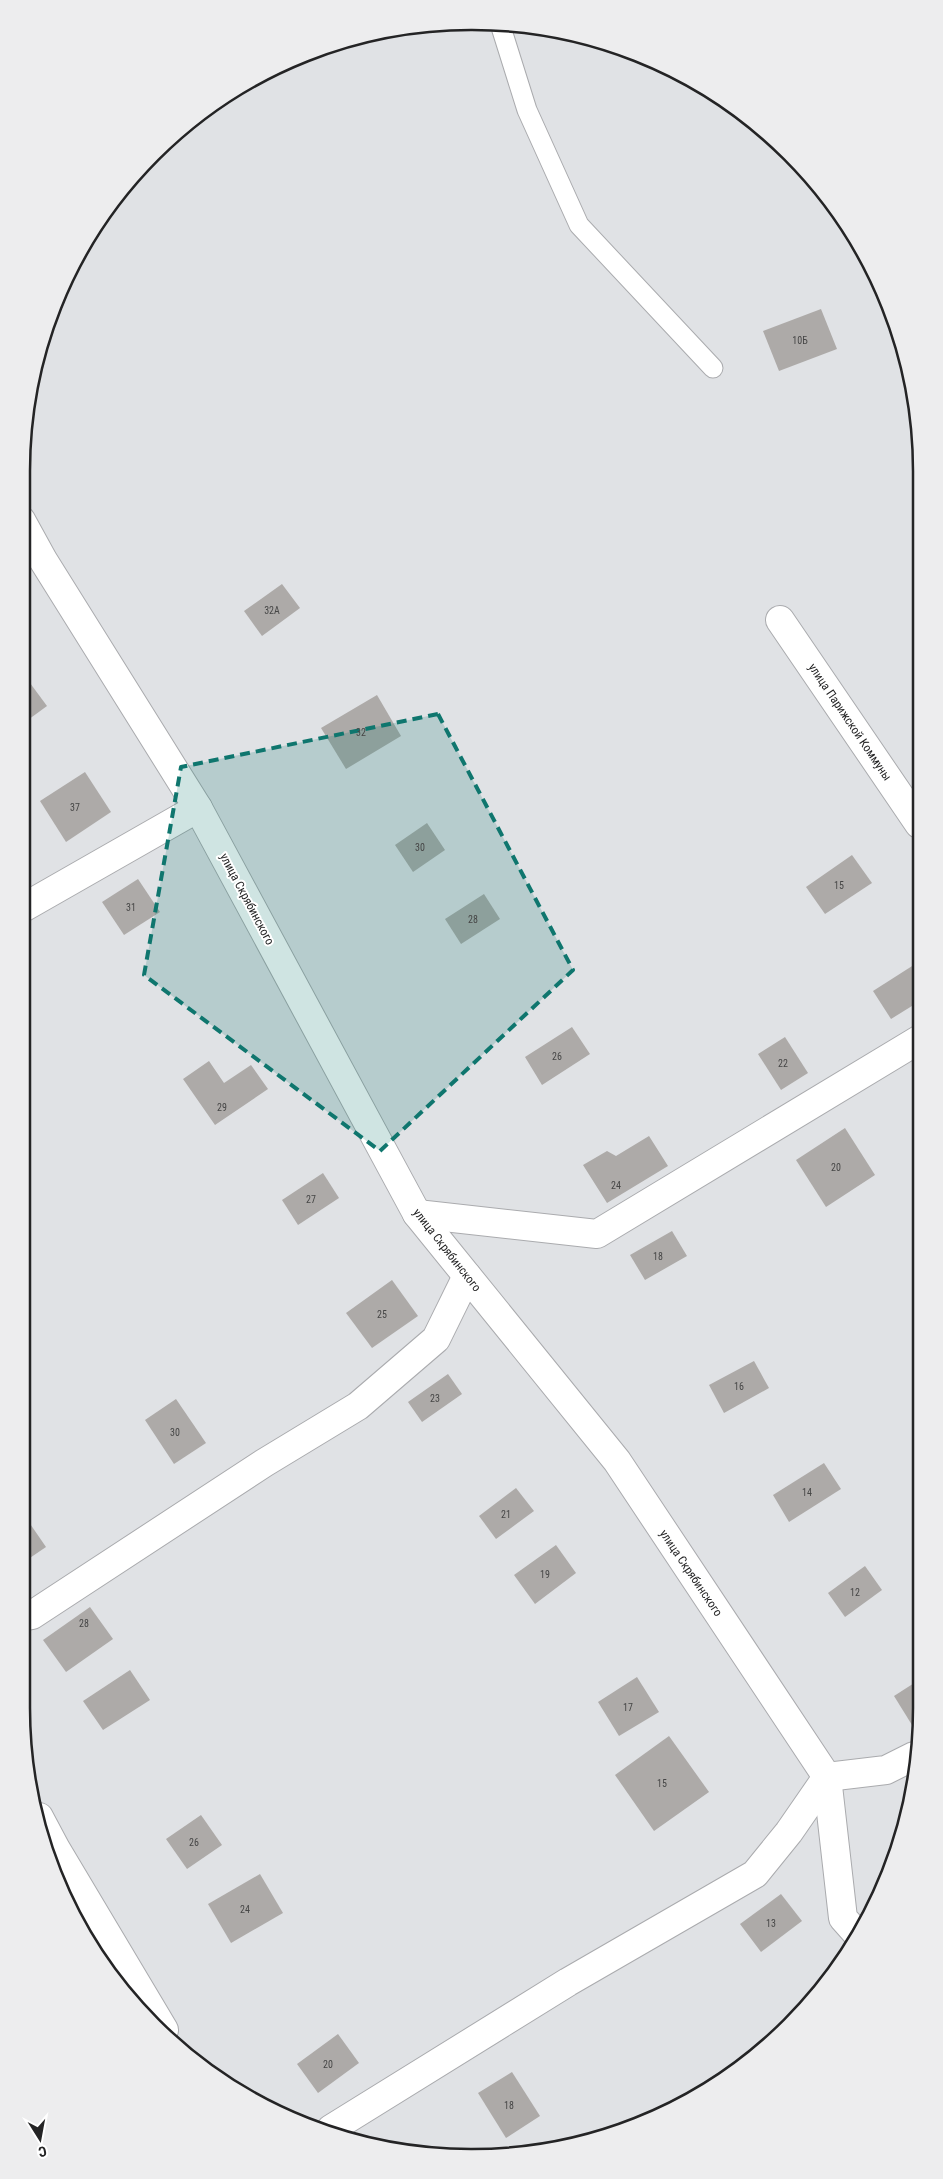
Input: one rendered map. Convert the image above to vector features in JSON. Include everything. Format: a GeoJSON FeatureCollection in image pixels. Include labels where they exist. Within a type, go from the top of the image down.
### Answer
{"type":"FeatureCollection","features":[{"type":"Feature","properties":{"kind":"street","name":"улица Скрябинского"},"geometry":{"type":"LineString","coordinates":[[30,536],[198,808],[417,1214],[617,1461],[826,1777],[844,1918],[853,1929]]}},
{"type":"Feature","properties":{"kind":"street","name":"улица Парижской Коммуны"},"geometry":{"type":"LineString","coordinates":[[780,620],[913,815]]}},
{"type":"Feature","properties":{"kind":"street"},"geometry":{"type":"LineString","coordinates":[[30,904],[198,808]]}},
{"type":"Feature","properties":{"kind":"street"},"geometry":{"type":"LineString","coordinates":[[417,1214],[597,1234],[913,1043]]}},
{"type":"Feature","properties":{"kind":"street"},"geometry":{"type":"LineString","coordinates":[[30,1615],[264,1463],[358,1406],[436,1339],[467,1276]]}},
{"type":"Feature","properties":{"kind":"street"},"geometry":{"type":"LineString","coordinates":[[334,2127],[568,1982],[755,1874],[789,1832],[826,1777],[886,1770],[910,1758]]}},
{"type":"Feature","properties":{"kind":"street"},"geometry":{"type":"LineString","coordinates":[[49,1836],[156,2017]]}},
{"type":"Feature","properties":{"kind":"lane"},"geometry":{"type":"LineString","coordinates":[[502,31],[527,110],[580,225],[713,368]]}},
{"type":"Feature","properties":{"kind":"highlighted area"},"geometry":{"type":"Polygon","coordinates":[[[438,714],[573,970],[380,1151],[144,975],[181,767],[438,714]]]}},
{"type":"Feature","properties":{"kind":"building"},"geometry":{"type":"Polygon","coordinates":[[[821,309],[837,349],[779,371],[763,331],[821,309]]]}},
{"type":"Feature","properties":{"kind":"building"},"geometry":{"type":"Polygon","coordinates":[[[282,584],[300,608],[262,636],[244,611],[282,584]]]}},
{"type":"Feature","properties":{"kind":"building"},"geometry":{"type":"Polygon","coordinates":[[[30,683],[47,706],[30,718],[30,683]]]}},
{"type":"Feature","properties":{"kind":"building"},"geometry":{"type":"Polygon","coordinates":[[[377,695],[401,736],[346,769],[321,728],[377,695]]]}},
{"type":"Feature","properties":{"kind":"building"},"geometry":{"type":"Polygon","coordinates":[[[85,772],[111,812],[66,842],[40,801],[85,772]]]}},
{"type":"Feature","properties":{"kind":"building"},"geometry":{"type":"Polygon","coordinates":[[[427,823],[445,850],[413,872],[395,845],[427,823]]]}},
{"type":"Feature","properties":{"kind":"building"},"geometry":{"type":"Polygon","coordinates":[[[852,855],[872,883],[825,914],[806,887],[852,855]]]}},
{"type":"Feature","properties":{"kind":"building"},"geometry":{"type":"Polygon","coordinates":[[[138,879],[160,912],[124,935],[102,902],[138,879]]]}},
{"type":"Feature","properties":{"kind":"building"},"geometry":{"type":"Polygon","coordinates":[[[484,894],[500,919],[461,944],[445,919],[484,894]]]}},
{"type":"Feature","properties":{"kind":"building"},"geometry":{"type":"Polygon","coordinates":[[[913,965],[913,1005],[891,1019],[873,991],[913,965]]]}},
{"type":"Feature","properties":{"kind":"building"},"geometry":{"type":"Polygon","coordinates":[[[572,1027],[590,1054],[542,1085],[525,1057],[572,1027]]]}},
{"type":"Feature","properties":{"kind":"building"},"geometry":{"type":"Polygon","coordinates":[[[785,1037],[808,1073],[781,1090],[758,1054],[785,1037]]]}},
{"type":"Feature","properties":{"kind":"building"},"geometry":{"type":"Polygon","coordinates":[[[209,1061],[224,1083],[251,1065],[268,1089],[215,1125],[183,1079],[209,1061]]]}},
{"type":"Feature","properties":{"kind":"building"},"geometry":{"type":"Polygon","coordinates":[[[845,1128],[875,1175],[826,1207],[796,1160],[845,1128]]]}},
{"type":"Feature","properties":{"kind":"building"},"geometry":{"type":"Polygon","coordinates":[[[649,1136],[668,1166],[607,1203],[583,1165],[607,1151],[616,1156],[649,1136]]]}},
{"type":"Feature","properties":{"kind":"building"},"geometry":{"type":"Polygon","coordinates":[[[323,1173],[339,1198],[298,1225],[282,1200],[323,1173]]]}},
{"type":"Feature","properties":{"kind":"building"},"geometry":{"type":"Polygon","coordinates":[[[672,1231],[687,1256],[645,1280],[630,1255],[672,1231]]]}},
{"type":"Feature","properties":{"kind":"building"},"geometry":{"type":"Polygon","coordinates":[[[392,1280],[418,1316],[372,1348],[346,1313],[392,1280]]]}},
{"type":"Feature","properties":{"kind":"building"},"geometry":{"type":"Polygon","coordinates":[[[754,1361],[769,1388],[724,1413],[709,1385],[754,1361]]]}},
{"type":"Feature","properties":{"kind":"building"},"geometry":{"type":"Polygon","coordinates":[[[448,1374],[462,1394],[422,1422],[408,1402],[448,1374]]]}},
{"type":"Feature","properties":{"kind":"building"},"geometry":{"type":"Polygon","coordinates":[[[176,1399],[206,1443],[174,1464],[145,1420],[176,1399]]]}},
{"type":"Feature","properties":{"kind":"building"},"geometry":{"type":"Polygon","coordinates":[[[824,1463],[841,1489],[789,1522],[773,1495],[824,1463]]]}},
{"type":"Feature","properties":{"kind":"building"},"geometry":{"type":"Polygon","coordinates":[[[516,1488],[534,1511],[496,1539],[479,1516],[516,1488]]]}},
{"type":"Feature","properties":{"kind":"building"},"geometry":{"type":"Polygon","coordinates":[[[30,1524],[46,1547],[30,1558],[30,1524]]]}},
{"type":"Feature","properties":{"kind":"building"},"geometry":{"type":"Polygon","coordinates":[[[556,1545],[576,1573],[535,1604],[514,1575],[556,1545]]]}},
{"type":"Feature","properties":{"kind":"building"},"geometry":{"type":"Polygon","coordinates":[[[865,1566],[882,1590],[845,1617],[828,1593],[865,1566]]]}},
{"type":"Feature","properties":{"kind":"building"},"geometry":{"type":"Polygon","coordinates":[[[90,1607],[113,1639],[66,1672],[43,1640],[90,1607]]]}},
{"type":"Feature","properties":{"kind":"building"},"geometry":{"type":"Polygon","coordinates":[[[130,1670],[150,1700],[103,1730],[83,1701],[130,1670]]]}},
{"type":"Feature","properties":{"kind":"building"},"geometry":{"type":"Polygon","coordinates":[[[637,1677],[659,1712],[619,1736],[598,1702],[637,1677]]]}},
{"type":"Feature","properties":{"kind":"building"},"geometry":{"type":"Polygon","coordinates":[[[913,1684],[912,1725],[912,1725],[894,1696],[913,1684]]]}},
{"type":"Feature","properties":{"kind":"building"},"geometry":{"type":"Polygon","coordinates":[[[669,1736],[709,1792],[654,1831],[615,1775],[669,1736]]]}},
{"type":"Feature","properties":{"kind":"building"},"geometry":{"type":"Polygon","coordinates":[[[201,1815],[222,1845],[187,1869],[166,1839],[201,1815]]]}},
{"type":"Feature","properties":{"kind":"building"},"geometry":{"type":"Polygon","coordinates":[[[260,1874],[283,1913],[231,1943],[208,1904],[260,1874]]]}},
{"type":"Feature","properties":{"kind":"building"},"geometry":{"type":"Polygon","coordinates":[[[781,1894],[802,1921],[761,1952],[740,1924],[781,1894]]]}},
{"type":"Feature","properties":{"kind":"building"},"geometry":{"type":"Polygon","coordinates":[[[338,2034],[359,2063],[318,2093],[297,2064],[338,2034]]]}},
{"type":"Feature","properties":{"kind":"building"},"geometry":{"type":"Polygon","coordinates":[[[512,2072],[540,2116],[506,2138],[478,2093],[512,2072]]]}}]}
